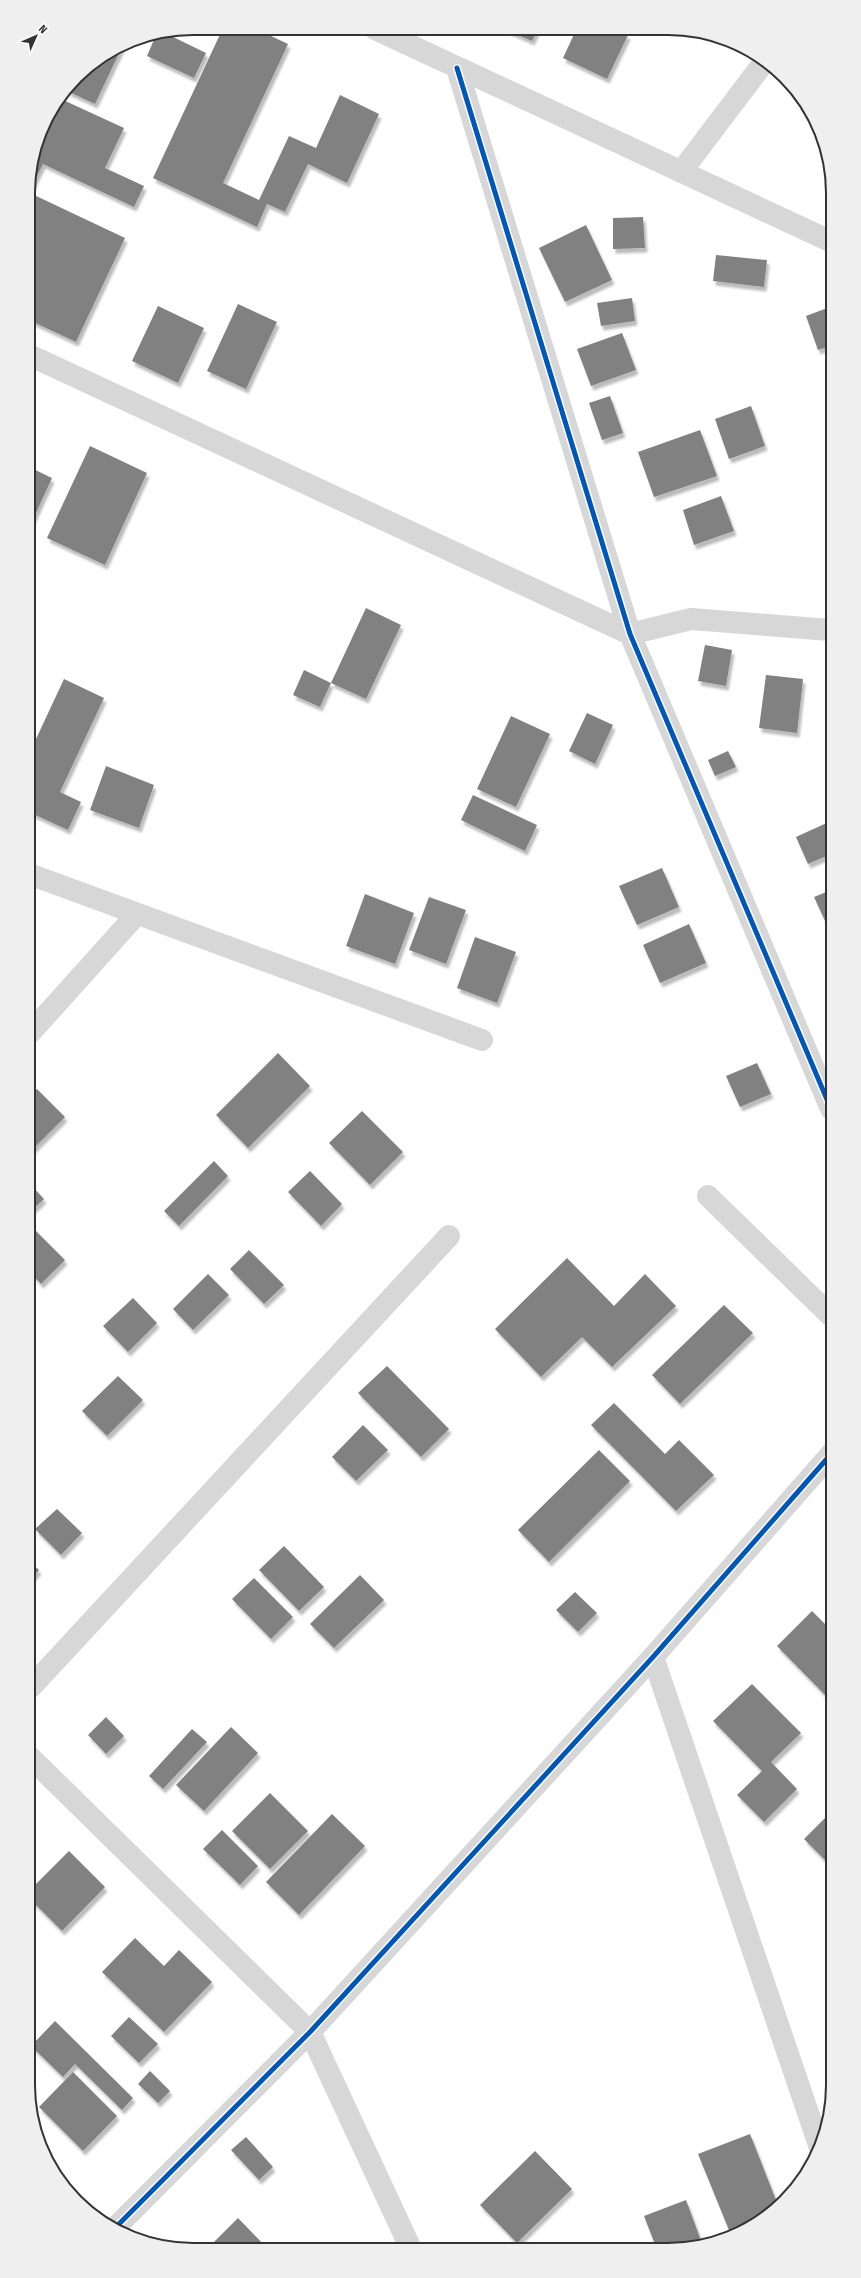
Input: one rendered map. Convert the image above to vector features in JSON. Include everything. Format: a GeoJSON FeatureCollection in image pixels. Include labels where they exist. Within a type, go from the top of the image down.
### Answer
{"type":"FeatureCollection","features":[{"type":"Feature","properties":{"kind":"street"},"geometry":{"type":"LineString","coordinates":[[388,35],[826,239]]}},
{"type":"Feature","properties":{"kind":"street"},"geometry":{"type":"LineString","coordinates":[[681,172],[761,66]]}},
{"type":"Feature","properties":{"kind":"street"},"geometry":{"type":"LineString","coordinates":[[457,68],[630,634],[826,1097]]}},
{"type":"Feature","properties":{"kind":"street"},"geometry":{"type":"LineString","coordinates":[[35,358],[630,634],[691,619],[826,630]]}},
{"type":"Feature","properties":{"kind":"street"},"geometry":{"type":"LineString","coordinates":[[35,876],[482,1040]]}},
{"type":"Feature","properties":{"kind":"street"},"geometry":{"type":"LineString","coordinates":[[35,1027],[137,914]]}},
{"type":"Feature","properties":{"kind":"street"},"geometry":{"type":"LineString","coordinates":[[708,1196],[826,1310]]}},
{"type":"Feature","properties":{"kind":"street"},"geometry":{"type":"LineString","coordinates":[[35,1683],[449,1236]]}},
{"type":"Feature","properties":{"kind":"street"},"geometry":{"type":"LineString","coordinates":[[118,2224],[310,2032],[653,1657],[826,1460]]}},
{"type":"Feature","properties":{"kind":"street"},"geometry":{"type":"LineString","coordinates":[[653,1657],[817,2139]]}},
{"type":"Feature","properties":{"kind":"street"},"geometry":{"type":"LineString","coordinates":[[35,1762],[310,2032],[408,2243]]}},
{"type":"Feature","properties":{"kind":"building"},"geometry":{"type":"Polygon","coordinates":[[[220,35],[269,35],[288,44],[223,183],[259,200],[289,136],[316,148],[340,95],[379,114],[347,183],[308,164],[285,212],[267,204],[257,227],[153,178],[220,35]]]}},
{"type":"Feature","properties":{"kind":"building"},"geometry":{"type":"Polygon","coordinates":[[[518,35],[535,35],[532,41],[518,35]]]}},
{"type":"Feature","properties":{"kind":"building"},"geometry":{"type":"Polygon","coordinates":[[[574,35],[628,35],[607,79],[563,58],[574,35]]]}},
{"type":"Feature","properties":{"kind":"building"},"geometry":{"type":"Polygon","coordinates":[[[172,36],[206,53],[194,78],[147,56],[154,40],[172,36]]]}},
{"type":"Feature","properties":{"kind":"building"},"geometry":{"type":"Polygon","coordinates":[[[119,53],[95,104],[71,93],[89,74],[119,53]]]}},
{"type":"Feature","properties":{"kind":"building"},"geometry":{"type":"Polygon","coordinates":[[[65,101],[124,128],[105,168],[144,186],[134,207],[43,164],[35,179],[43,142],[51,123],[65,101]]]}},
{"type":"Feature","properties":{"kind":"building"},"geometry":{"type":"Polygon","coordinates":[[[35,195],[125,238],[76,342],[35,323],[35,195]]]}},
{"type":"Feature","properties":{"kind":"building"},"geometry":{"type":"Polygon","coordinates":[[[643,217],[645,248],[613,249],[613,218],[643,217]]]}},
{"type":"Feature","properties":{"kind":"building"},"geometry":{"type":"Polygon","coordinates":[[[586,225],[612,280],[565,302],[539,248],[586,225]]]}},
{"type":"Feature","properties":{"kind":"building"},"geometry":{"type":"Polygon","coordinates":[[[716,255],[767,260],[764,287],[713,281],[716,255]]]}},
{"type":"Feature","properties":{"kind":"building"},"geometry":{"type":"Polygon","coordinates":[[[632,298],[635,321],[601,326],[597,303],[632,298]]]}},
{"type":"Feature","properties":{"kind":"building"},"geometry":{"type":"Polygon","coordinates":[[[238,304],[277,322],[246,389],[207,371],[238,304]]]}},
{"type":"Feature","properties":{"kind":"building"},"geometry":{"type":"Polygon","coordinates":[[[158,306],[204,328],[178,383],[132,361],[158,306]]]}},
{"type":"Feature","properties":{"kind":"building"},"geometry":{"type":"Polygon","coordinates":[[[826,308],[826,347],[818,350],[806,316],[826,308]]]}},
{"type":"Feature","properties":{"kind":"building"},"geometry":{"type":"Polygon","coordinates":[[[622,333],[636,370],[591,386],[577,349],[622,333]]]}},
{"type":"Feature","properties":{"kind":"building"},"geometry":{"type":"Polygon","coordinates":[[[610,396],[623,433],[602,440],[589,403],[610,396]]]}},
{"type":"Feature","properties":{"kind":"building"},"geometry":{"type":"Polygon","coordinates":[[[751,406],[765,446],[729,459],[715,419],[751,406]]]}},
{"type":"Feature","properties":{"kind":"building"},"geometry":{"type":"Polygon","coordinates":[[[700,430],[717,476],[654,497],[638,452],[700,430]]]}},
{"type":"Feature","properties":{"kind":"building"},"geometry":{"type":"Polygon","coordinates":[[[90,446],[147,473],[105,565],[47,538],[90,446]]]}},
{"type":"Feature","properties":{"kind":"building"},"geometry":{"type":"Polygon","coordinates":[[[35,470],[52,478],[35,515],[35,470]]]}},
{"type":"Feature","properties":{"kind":"building"},"geometry":{"type":"Polygon","coordinates":[[[721,496],[734,531],[694,545],[683,510],[721,496]]]}},
{"type":"Feature","properties":{"kind":"building"},"geometry":{"type":"Polygon","coordinates":[[[366,608],[401,625],[366,699],[331,683],[366,608]]]}},
{"type":"Feature","properties":{"kind":"building"},"geometry":{"type":"Polygon","coordinates":[[[705,645],[732,650],[726,686],[698,681],[705,645]]]}},
{"type":"Feature","properties":{"kind":"building"},"geometry":{"type":"Polygon","coordinates":[[[304,670],[331,683],[320,707],[293,695],[304,670]]]}},
{"type":"Feature","properties":{"kind":"building"},"geometry":{"type":"Polygon","coordinates":[[[766,675],[803,679],[797,733],[759,728],[766,675]]]}},
{"type":"Feature","properties":{"kind":"building"},"geometry":{"type":"Polygon","coordinates":[[[64,679],[104,698],[60,792],[81,802],[68,830],[35,815],[35,741],[64,679]]]}},
{"type":"Feature","properties":{"kind":"building"},"geometry":{"type":"Polygon","coordinates":[[[587,713],[613,725],[595,764],[569,751],[587,713]]]}},
{"type":"Feature","properties":{"kind":"building"},"geometry":{"type":"Polygon","coordinates":[[[511,716],[550,734],[516,807],[477,789],[511,716]]]}},
{"type":"Feature","properties":{"kind":"building"},"geometry":{"type":"Polygon","coordinates":[[[728,751],[736,767],[715,776],[708,760],[728,751]]]}},
{"type":"Feature","properties":{"kind":"building"},"geometry":{"type":"Polygon","coordinates":[[[106,766],[154,785],[139,828],[90,810],[106,766]]]}},
{"type":"Feature","properties":{"kind":"building"},"geometry":{"type":"Polygon","coordinates":[[[473,795],[537,825],[525,851],[461,820],[473,795]]]}},
{"type":"Feature","properties":{"kind":"building"},"geometry":{"type":"Polygon","coordinates":[[[826,823],[826,856],[808,864],[796,837],[826,823]]]}},
{"type":"Feature","properties":{"kind":"building"},"geometry":{"type":"Polygon","coordinates":[[[662,868],[679,907],[637,925],[619,886],[662,868]]]}},
{"type":"Feature","properties":{"kind":"building"},"geometry":{"type":"Polygon","coordinates":[[[826,892],[826,923],[814,897],[826,892]]]}},
{"type":"Feature","properties":{"kind":"building"},"geometry":{"type":"Polygon","coordinates":[[[365,894],[414,913],[395,964],[346,946],[365,894]]]}},
{"type":"Feature","properties":{"kind":"building"},"geometry":{"type":"Polygon","coordinates":[[[429,897],[466,910],[446,964],[409,950],[429,897]]]}},
{"type":"Feature","properties":{"kind":"building"},"geometry":{"type":"Polygon","coordinates":[[[689,924],[706,963],[660,983],[643,945],[689,924]]]}},
{"type":"Feature","properties":{"kind":"building"},"geometry":{"type":"Polygon","coordinates":[[[475,937],[516,952],[497,1003],[457,988],[475,937]]]}},
{"type":"Feature","properties":{"kind":"building"},"geometry":{"type":"Polygon","coordinates":[[[278,1053],[310,1086],[248,1148],[216,1115],[278,1053]]]}},
{"type":"Feature","properties":{"kind":"building"},"geometry":{"type":"Polygon","coordinates":[[[757,1063],[771,1094],[740,1107],[726,1076],[757,1063]]]}},
{"type":"Feature","properties":{"kind":"building"},"geometry":{"type":"Polygon","coordinates":[[[37,1089],[65,1117],[35,1147],[35,1091],[37,1089]]]}},
{"type":"Feature","properties":{"kind":"building"},"geometry":{"type":"Polygon","coordinates":[[[362,1111],[403,1152],[370,1185],[329,1143],[362,1111]]]}},
{"type":"Feature","properties":{"kind":"building"},"geometry":{"type":"Polygon","coordinates":[[[214,1161],[228,1176],[179,1226],[164,1211],[214,1161]]]}},
{"type":"Feature","properties":{"kind":"building"},"geometry":{"type":"Polygon","coordinates":[[[310,1171],[342,1204],[321,1226],[288,1192],[310,1171]]]}},
{"type":"Feature","properties":{"kind":"building"},"geometry":{"type":"Polygon","coordinates":[[[35,1189],[44,1199],[35,1207],[35,1189]]]}},
{"type":"Feature","properties":{"kind":"building"},"geometry":{"type":"Polygon","coordinates":[[[35,1230],[65,1260],[41,1284],[35,1277],[35,1230]]]}},
{"type":"Feature","properties":{"kind":"building"},"geometry":{"type":"Polygon","coordinates":[[[249,1250],[284,1285],[264,1304],[230,1269],[249,1250]]]}},
{"type":"Feature","properties":{"kind":"building"},"geometry":{"type":"Polygon","coordinates":[[[567,1258],[614,1306],[645,1274],[676,1306],[612,1367],[582,1337],[541,1377],[495,1329],[567,1258]]]}},
{"type":"Feature","properties":{"kind":"building"},"geometry":{"type":"Polygon","coordinates":[[[208,1274],[229,1295],[193,1330],[173,1309],[208,1274]]]}},
{"type":"Feature","properties":{"kind":"building"},"geometry":{"type":"Polygon","coordinates":[[[133,1298],[157,1323],[128,1352],[103,1326],[133,1298]]]}},
{"type":"Feature","properties":{"kind":"building"},"geometry":{"type":"Polygon","coordinates":[[[724,1305],[753,1333],[680,1404],[652,1375],[724,1305]]]}},
{"type":"Feature","properties":{"kind":"building"},"geometry":{"type":"Polygon","coordinates":[[[387,1366],[449,1429],[421,1457],[358,1393],[387,1366]]]}},
{"type":"Feature","properties":{"kind":"building"},"geometry":{"type":"Polygon","coordinates":[[[118,1376],[143,1400],[107,1436],[82,1411],[118,1376]]]}},
{"type":"Feature","properties":{"kind":"building"},"geometry":{"type":"Polygon","coordinates":[[[614,1403],[665,1454],[679,1440],[714,1475],[676,1511],[591,1425],[614,1403]]]}},
{"type":"Feature","properties":{"kind":"building"},"geometry":{"type":"Polygon","coordinates":[[[363,1425],[388,1450],[356,1481],[332,1457],[363,1425]]]}},
{"type":"Feature","properties":{"kind":"building"},"geometry":{"type":"Polygon","coordinates":[[[599,1450],[630,1481],[549,1562],[518,1530],[599,1450]]]}},
{"type":"Feature","properties":{"kind":"building"},"geometry":{"type":"Polygon","coordinates":[[[57,1509],[82,1533],[61,1555],[35,1529],[57,1509]]]}},
{"type":"Feature","properties":{"kind":"building"},"geometry":{"type":"Polygon","coordinates":[[[284,1546],[324,1587],[299,1611],[259,1570],[284,1546]]]}},
{"type":"Feature","properties":{"kind":"building"},"geometry":{"type":"Polygon","coordinates":[[[35,1566],[39,1570],[35,1574],[35,1566]]]}},
{"type":"Feature","properties":{"kind":"building"},"geometry":{"type":"Polygon","coordinates":[[[360,1575],[384,1600],[334,1648],[310,1624],[360,1575]]]}},
{"type":"Feature","properties":{"kind":"building"},"geometry":{"type":"Polygon","coordinates":[[[254,1578],[293,1617],[271,1639],[232,1599],[254,1578]]]}},
{"type":"Feature","properties":{"kind":"building"},"geometry":{"type":"Polygon","coordinates":[[[575,1592],[597,1613],[578,1632],[556,1610],[575,1592]]]}},
{"type":"Feature","properties":{"kind":"building"},"geometry":{"type":"Polygon","coordinates":[[[812,1611],[826,1625],[826,1696],[777,1646],[812,1611]]]}},
{"type":"Feature","properties":{"kind":"building"},"geometry":{"type":"Polygon","coordinates":[[[752,1684],[801,1733],[771,1762],[797,1789],[764,1822],[737,1795],[762,1771],[713,1721],[752,1684]]]}},
{"type":"Feature","properties":{"kind":"building"},"geometry":{"type":"Polygon","coordinates":[[[106,1717],[124,1736],[106,1754],[88,1735],[106,1717]]]}},
{"type":"Feature","properties":{"kind":"building"},"geometry":{"type":"Polygon","coordinates":[[[231,1727],[258,1753],[204,1811],[176,1785],[231,1727]]]}},
{"type":"Feature","properties":{"kind":"building"},"geometry":{"type":"Polygon","coordinates":[[[192,1729],[207,1742],[163,1789],[149,1776],[192,1729]]]}},
{"type":"Feature","properties":{"kind":"building"},"geometry":{"type":"Polygon","coordinates":[[[270,1793],[308,1831],[270,1869],[232,1831],[270,1793]]]}},
{"type":"Feature","properties":{"kind":"building"},"geometry":{"type":"Polygon","coordinates":[[[332,1814],[365,1846],[299,1915],[266,1882],[332,1814]]]}},
{"type":"Feature","properties":{"kind":"building"},"geometry":{"type":"Polygon","coordinates":[[[826,1817],[826,1861],[804,1839],[826,1817]]]}},
{"type":"Feature","properties":{"kind":"building"},"geometry":{"type":"Polygon","coordinates":[[[222,1830],[258,1866],[240,1885],[203,1849],[222,1830]]]}},
{"type":"Feature","properties":{"kind":"building"},"geometry":{"type":"Polygon","coordinates":[[[69,1851],[105,1887],[62,1931],[35,1904],[35,1885],[69,1851]]]}},
{"type":"Feature","properties":{"kind":"building"},"geometry":{"type":"Polygon","coordinates":[[[135,1938],[164,1966],[179,1950],[212,1982],[164,2032],[102,1972],[135,1938]]]}},
{"type":"Feature","properties":{"kind":"building"},"geometry":{"type":"Polygon","coordinates":[[[129,2017],[158,2044],[139,2063],[111,2036],[129,2017]]]}},
{"type":"Feature","properties":{"kind":"building"},"geometry":{"type":"Polygon","coordinates":[[[55,2021],[133,2098],[122,2110],[75,2064],[63,2077],[35,2050],[35,2042],[55,2021]]]}},
{"type":"Feature","properties":{"kind":"building"},"geometry":{"type":"Polygon","coordinates":[[[150,2071],[170,2091],[158,2103],[138,2084],[150,2071]]]}},
{"type":"Feature","properties":{"kind":"building"},"geometry":{"type":"Polygon","coordinates":[[[73,2072],[117,2116],[83,2151],[39,2107],[73,2072]]]}},
{"type":"Feature","properties":{"kind":"building"},"geometry":{"type":"Polygon","coordinates":[[[750,2134],[776,2200],[747,2222],[729,2231],[698,2154],[750,2134]]]}},
{"type":"Feature","properties":{"kind":"building"},"geometry":{"type":"Polygon","coordinates":[[[246,2137],[273,2167],[259,2180],[231,2150],[246,2137]]]}},
{"type":"Feature","properties":{"kind":"building"},"geometry":{"type":"Polygon","coordinates":[[[535,2151],[572,2189],[517,2243],[480,2205],[535,2151]]]}},
{"type":"Feature","properties":{"kind":"building"},"geometry":{"type":"Polygon","coordinates":[[[686,2200],[701,2240],[678,2243],[654,2243],[644,2216],[686,2200]]]}},
{"type":"Feature","properties":{"kind":"building"},"geometry":{"type":"Polygon","coordinates":[[[238,2218],[262,2243],[213,2243],[238,2218]]]}},
{"type":"Feature","properties":{"kind":"cycle path"},"geometry":{"type":"LineString","coordinates":[[457,68],[630,634],[826,1097]]}},
{"type":"Feature","properties":{"kind":"cycle path"},"geometry":{"type":"LineString","coordinates":[[118,2224],[310,2032],[653,1657],[826,1460]]}}]}
